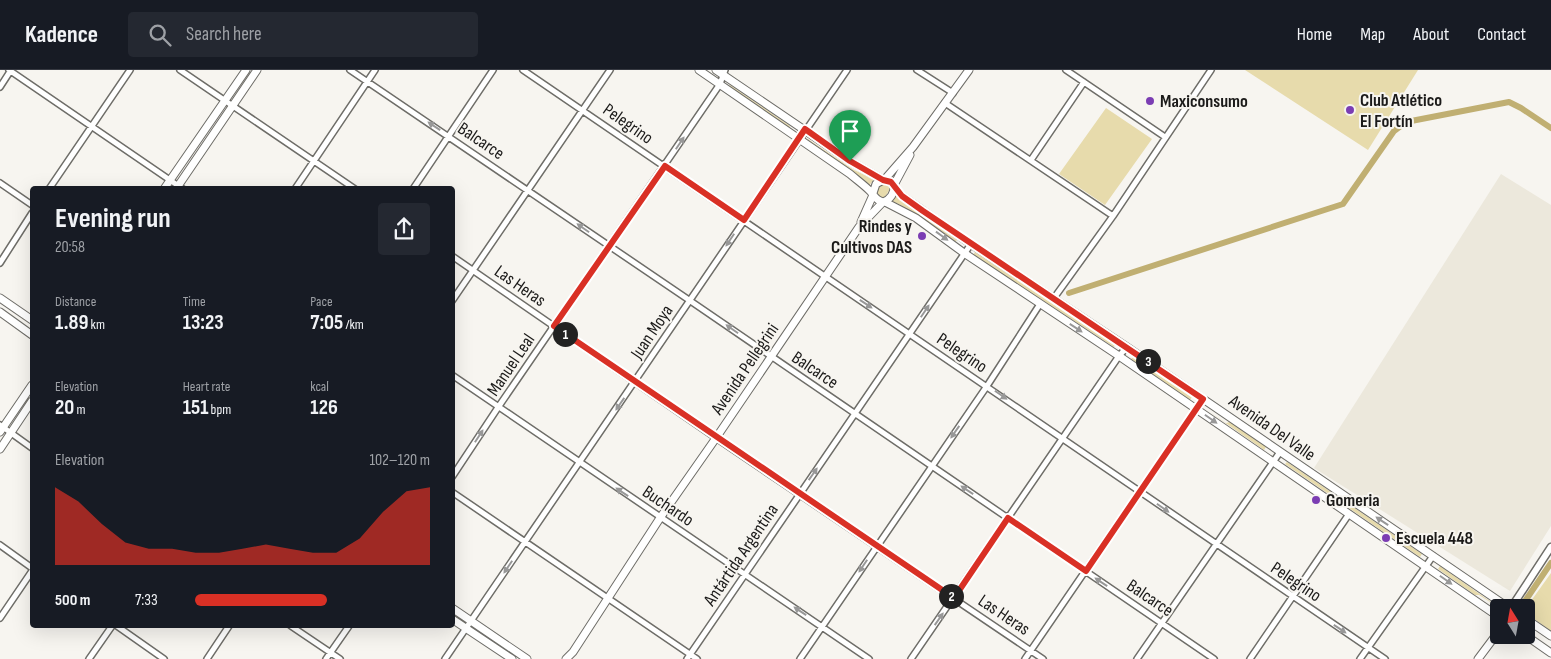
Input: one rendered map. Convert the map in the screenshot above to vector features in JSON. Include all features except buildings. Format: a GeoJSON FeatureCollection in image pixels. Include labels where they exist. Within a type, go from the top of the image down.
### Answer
{"type":"FeatureCollection","features":[{"type":"Feature","properties":{"kind":"main road"},"geometry":{"type":"LineString","coordinates":[[166,186],[246,70]]}},
{"type":"Feature","properties":{"kind":"main road"},"geometry":{"type":"LineString","coordinates":[[180,186],[256,70]]}},
{"type":"Feature","properties":{"kind":"main road"},"geometry":{"type":"LineString","coordinates":[[699,70],[850,174],[873,194],[874,198],[884,202],[892,195],[913,147]]}},
{"type":"Feature","properties":{"kind":"main road"},"geometry":{"type":"LineString","coordinates":[[873,194],[876,184],[884,179],[913,147],[969,70]]}},
{"type":"Feature","properties":{"kind":"main road"},"geometry":{"type":"LineString","coordinates":[[721,71],[850,161],[891,182],[895,186]]}},
{"type":"Feature","properties":{"kind":"main road","name":"Avenida Del Valle"},"geometry":{"type":"LineString","coordinates":[[895,186],[902,196],[971,244],[1127,347],[1497,599]]}},
{"type":"Feature","properties":{"kind":"main road","name":"Avenida Pellegrini"},"geometry":{"type":"LineString","coordinates":[[859,227],[873,194]]}},
{"type":"Feature","properties":{"kind":"main road","name":"Avenida Pellegrini"},"geometry":{"type":"LineString","coordinates":[[566,659],[572,656],[660,518],[772,357],[859,227],[884,202]]}},
{"type":"Feature","properties":{"kind":"main road","name":"Avenida Del Valle"},"geometry":{"type":"LineString","coordinates":[[884,202],[916,218],[964,253],[1120,356],[1490,611]]}},
{"type":"Feature","properties":{"kind":"main road"},"geometry":{"type":"LineString","coordinates":[[0,298],[30,319]]}},
{"type":"Feature","properties":{"kind":"main road"},"geometry":{"type":"LineString","coordinates":[[0,312],[30,334]]}},
{"type":"Feature","properties":{"kind":"main road"},"geometry":{"type":"LineString","coordinates":[[1,428],[30,388]]}},
{"type":"Feature","properties":{"kind":"main road"},"geometry":{"type":"LineString","coordinates":[[0,449],[30,404]]}},
{"type":"Feature","properties":{"kind":"main road"},"geometry":{"type":"LineString","coordinates":[[455,610],[527,659]]}},
{"type":"Feature","properties":{"kind":"main road"},"geometry":{"type":"LineString","coordinates":[[455,621],[512,659]]}},
{"type":"Feature","properties":{"kind":"main road"},"geometry":{"type":"LineString","coordinates":[[1535,626],[1551,636]]}},
{"type":"Feature","properties":{"kind":"main road"},"geometry":{"type":"LineString","coordinates":[[1478,659],[1490,642]]}},
{"type":"Feature","properties":{"kind":"main road"},"geometry":{"type":"LineString","coordinates":[[1535,642],[1551,653]]}},
{"type":"Feature","properties":{"kind":"street"},"geometry":{"type":"LineString","coordinates":[[0,87],[10,70],[177,186]]}},
{"type":"Feature","properties":{"kind":"street"},"geometry":{"type":"LineString","coordinates":[[50,186],[130,70]]}},
{"type":"Feature","properties":{"kind":"street"},"geometry":{"type":"LineString","coordinates":[[180,70],[351,186]]}},
{"type":"Feature","properties":{"kind":"street","name":"Balcarce"},"geometry":{"type":"LineString","coordinates":[[350,70],[529,190],[608,246],[690,300],[1214,659]]}},
{"type":"Feature","properties":{"kind":"street"},"geometry":{"type":"LineString","coordinates":[[297,186],[375,70]]}},
{"type":"Feature","properties":{"kind":"street"},"geometry":{"type":"LineString","coordinates":[[414,186],[493,70]]}},
{"type":"Feature","properties":{"kind":"street","name":"Pelegrino"},"geometry":{"type":"LineString","coordinates":[[523,70],[1384,659]]}},
{"type":"Feature","properties":{"kind":"street"},"geometry":{"type":"LineString","coordinates":[[455,297],[610,70]]}},
{"type":"Feature","properties":{"kind":"street","name":"Juan Moya"},"geometry":{"type":"LineString","coordinates":[[445,659],[847,70]]}},
{"type":"Feature","properties":{"kind":"street"},"geometry":{"type":"LineString","coordinates":[[917,70],[953,94]]}},
{"type":"Feature","properties":{"kind":"street"},"geometry":{"type":"LineString","coordinates":[[1066,70],[1166,137]]}},
{"type":"Feature","properties":{"kind":"street"},"geometry":{"type":"LineString","coordinates":[[1054,298],[1113,216],[1211,70]]}},
{"type":"Feature","properties":{"kind":"street","name":"Manuel Leal"},"geometry":{"type":"LineString","coordinates":[[455,472],[720,84],[721,71]]}},
{"type":"Feature","properties":{"kind":"street"},"geometry":{"type":"LineString","coordinates":[[1031,160],[1084,82]]}},
{"type":"Feature","properties":{"kind":"street"},"geometry":{"type":"LineString","coordinates":[[945,103],[1113,216]]}},
{"type":"Feature","properties":{"kind":"street"},"geometry":{"type":"LineString","coordinates":[[0,183],[30,204]]}},
{"type":"Feature","properties":{"kind":"street"},"geometry":{"type":"LineString","coordinates":[[0,262],[30,216]]}},
{"type":"Feature","properties":{"kind":"street","name":"Antártida Argentina"},"geometry":{"type":"LineString","coordinates":[[689,657],[744,573],[971,244]]}},
{"type":"Feature","properties":{"kind":"street","name":"Las Heras"},"geometry":{"type":"LineString","coordinates":[[455,258],[716,438],[1043,659]]}},
{"type":"Feature","properties":{"kind":"street"},"geometry":{"type":"LineString","coordinates":[[800,659],[987,386],[1040,304]]}},
{"type":"Feature","properties":{"kind":"street"},"geometry":{"type":"LineString","coordinates":[[911,659],[1127,347]]}},
{"type":"Feature","properties":{"kind":"street","name":"Buchardo"},"geometry":{"type":"LineString","coordinates":[[455,377],[869,659]]}},
{"type":"Feature","properties":{"kind":"street"},"geometry":{"type":"LineString","coordinates":[[1025,659],[1203,399]]}},
{"type":"Feature","properties":{"kind":"street"},"geometry":{"type":"LineString","coordinates":[[1,428],[30,447]]}},
{"type":"Feature","properties":{"kind":"street"},"geometry":{"type":"LineString","coordinates":[[1137,659],[1280,452]]}},
{"type":"Feature","properties":{"kind":"street"},"geometry":{"type":"LineString","coordinates":[[455,494],[526,541],[689,657],[697,659]]}},
{"type":"Feature","properties":{"kind":"street"},"geometry":{"type":"LineString","coordinates":[[1250,659],[1349,514]]}},
{"type":"Feature","properties":{"kind":"street"},"geometry":{"type":"LineString","coordinates":[[0,546],[30,568]]}},
{"type":"Feature","properties":{"kind":"street"},"geometry":{"type":"LineString","coordinates":[[1516,599],[1551,547]]}},
{"type":"Feature","properties":{"kind":"street"},"geometry":{"type":"LineString","coordinates":[[1360,659],[1433,556]]}},
{"type":"Feature","properties":{"kind":"street"},"geometry":{"type":"LineString","coordinates":[[0,618],[30,572]]}},
{"type":"Feature","properties":{"kind":"street"},"geometry":{"type":"LineString","coordinates":[[89,659],[111,628]]}},
{"type":"Feature","properties":{"kind":"street"},"geometry":{"type":"LineString","coordinates":[[120,628],[164,659]]}},
{"type":"Feature","properties":{"kind":"street"},"geometry":{"type":"LineString","coordinates":[[207,659],[228,628]]}},
{"type":"Feature","properties":{"kind":"street"},"geometry":{"type":"LineString","coordinates":[[294,628],[340,659]]}},
{"type":"Feature","properties":{"kind":"street"},"geometry":{"type":"LineString","coordinates":[[326,659],[348,628]]}},
{"type":"Feature","properties":{"kind":"shaded area","name":"Club Atlético El Fortín"},"geometry":{"type":"Polygon","coordinates":[[[1245,70],[1418,70],[1368,150],[1245,70]]]}},
{"type":"Feature","properties":{"kind":"shaded area"},"geometry":{"type":"Polygon","coordinates":[[[729,86],[790,126],[789,128],[729,86]]]}},
{"type":"Feature","properties":{"kind":"shaded area"},"geometry":{"type":"Polygon","coordinates":[[[1106,108],[1152,139],[1105,205],[1059,174],[1106,108]]]}},
{"type":"Feature","properties":{"kind":"shaded area"},"geometry":{"type":"Polygon","coordinates":[[[808,139],[854,170],[874,179],[869,186],[854,172],[808,139]]]}},
{"type":"Feature","properties":{"kind":"shaded area"},"geometry":{"type":"Polygon","coordinates":[[[1501,174],[1551,205],[1551,526],[1510,591],[1314,468],[1501,174]]]}},
{"type":"Feature","properties":{"kind":"shaded area"},"geometry":{"type":"Polygon","coordinates":[[[882,183],[890,184],[890,189],[885,197],[879,198],[876,195],[877,188],[882,183]]]}},
{"type":"Feature","properties":{"kind":"shaded area"},"geometry":{"type":"Polygon","coordinates":[[[896,196],[957,240],[955,242],[899,204],[892,202],[896,196]]]}},
{"type":"Feature","properties":{"kind":"shaded area"},"geometry":{"type":"Polygon","coordinates":[[[975,252],[1115,345],[1114,347],[973,255],[975,252]]]}},
{"type":"Feature","properties":{"kind":"shaded area"},"geometry":{"type":"Polygon","coordinates":[[[1133,357],[1192,397],[1190,400],[1131,359],[1133,357]]]}},
{"type":"Feature","properties":{"kind":"shaded area"},"geometry":{"type":"Polygon","coordinates":[[[1207,410],[1226,423],[1230,422],[1266,447],[1264,450],[1207,410]]]}},
{"type":"Feature","properties":{"kind":"shaded area"},"geometry":{"type":"Polygon","coordinates":[[[1287,462],[1422,554],[1420,557],[1285,464],[1287,462]]]}},
{"type":"Feature","properties":{"kind":"shaded area"},"geometry":{"type":"Polygon","coordinates":[[[1440,566],[1490,602],[1479,595],[1475,595],[1438,569],[1440,566]]]}},
{"type":"Feature","properties":{"kind":"shaded area"},"geometry":{"type":"Polygon","coordinates":[[[1551,573],[1551,631],[1535,619],[1535,599],[1532,599],[1551,573]]]}},
{"type":"Feature","properties":{"kind":"waterway"},"geometry":{"type":"LineString","coordinates":[[1069,293],[1343,204],[1394,131],[1406,122],[1509,102],[1551,128]]}},
{"type":"Feature","properties":{"kind":"waterway"},"geometry":{"type":"LineString","coordinates":[[1526,599],[1551,563]]}},
{"type":"Feature","properties":{"kind":"place","name":"Maxiconsumo"},"geometry":{"type":"Point","coordinates":[1150,101]}},
{"type":"Feature","properties":{"kind":"place","name":"Club Atlético El Fortín"},"geometry":{"type":"Point","coordinates":[1350,110]}},
{"type":"Feature","properties":{"kind":"place","name":"Rindes y Cultivos DAS"},"geometry":{"type":"Point","coordinates":[922,236]}},
{"type":"Feature","properties":{"kind":"place","name":"Gomeria"},"geometry":{"type":"Point","coordinates":[1316,500]}},
{"type":"Feature","properties":{"kind":"place","name":"Escuela 448"},"geometry":{"type":"Point","coordinates":[1386,538]}},
{"type":"Feature","properties":{"kind":"route"},"geometry":{"type":"LineString","coordinates":[[805,129],[850,161],[883,180],[891,182],[902,196],[923,211],[1203,399],[1086,571],[1008,518],[954,598],[716,438],[554,326],[665,166],[744,220],[805,129]]}}]}
